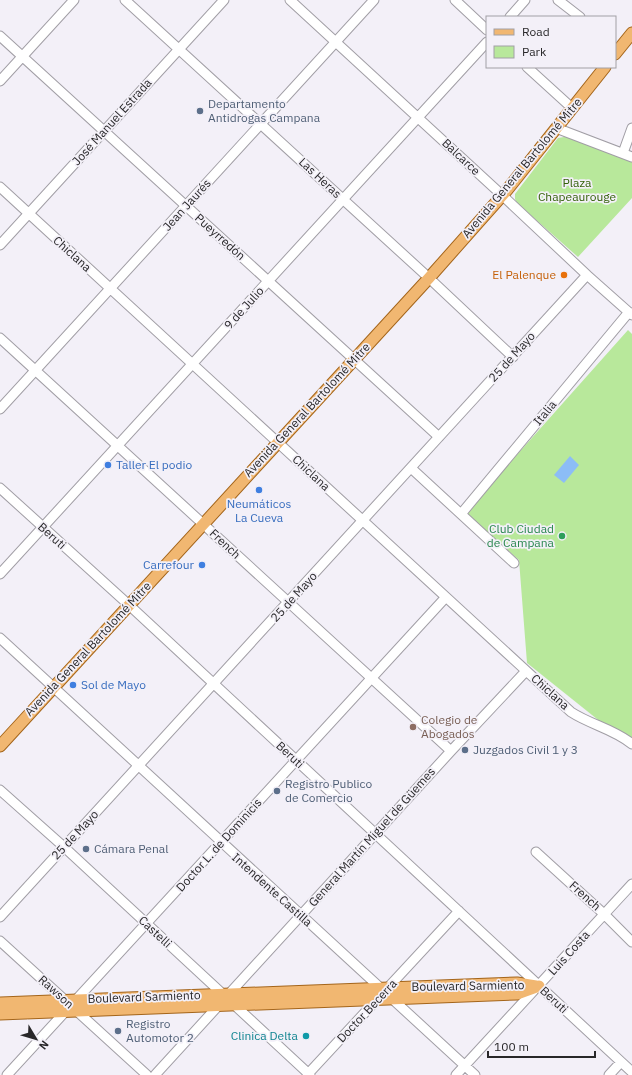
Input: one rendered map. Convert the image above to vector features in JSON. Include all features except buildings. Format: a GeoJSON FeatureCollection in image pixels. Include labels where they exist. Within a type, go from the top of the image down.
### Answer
{"type":"FeatureCollection","features":[{"type":"Feature","properties":{"kind":"main road"},"geometry":{"type":"LineString","coordinates":[[616,49],[632,33]]}},
{"type":"Feature","properties":{"kind":"main road","name":"Avenida General Bartolomé Mitre"},"geometry":{"type":"LineString","coordinates":[[0,746],[503,196],[604,68]]}},
{"type":"Feature","properties":{"kind":"main road","name":"Boulevard Sarmiento"},"geometry":{"type":"LineString","coordinates":[[0,1003],[70,1005],[384,993],[517,994],[539,986]]}},
{"type":"Feature","properties":{"kind":"main road","name":"Boulevard Sarmiento"},"geometry":{"type":"LineString","coordinates":[[0,1014],[70,1005]]}},
{"type":"Feature","properties":{"kind":"street"},"geometry":{"type":"LineString","coordinates":[[0,81],[74,0]]}},
{"type":"Feature","properties":{"kind":"street","name":"Las Heras"},"geometry":{"type":"LineString","coordinates":[[125,0],[429,278],[513,357]]}},
{"type":"Feature","properties":{"kind":"street","name":"José Manuel Estrada"},"geometry":{"type":"LineString","coordinates":[[0,245],[224,0]]}},
{"type":"Feature","properties":{"kind":"street","name":"Balcarce"},"geometry":{"type":"LineString","coordinates":[[290,0],[503,196],[587,276],[630,313]]}},
{"type":"Feature","properties":{"kind":"street","name":"Jean Jaurés"},"geometry":{"type":"LineString","coordinates":[[0,409],[374,0]]}},
{"type":"Feature","properties":{"kind":"street"},"geometry":{"type":"LineString","coordinates":[[455,0],[486,29]]}},
{"type":"Feature","properties":{"kind":"street"},"geometry":{"type":"LineString","coordinates":[[511,16],[525,0]]}},
{"type":"Feature","properties":{"kind":"street"},"geometry":{"type":"LineString","coordinates":[[558,0],[579,16]]}},
{"type":"Feature","properties":{"kind":"street","name":"Pueyrredón"},"geometry":{"type":"LineString","coordinates":[[0,36],[440,437]]}},
{"type":"Feature","properties":{"kind":"street","name":"9 de Julio"},"geometry":{"type":"LineString","coordinates":[[0,574],[486,43]]}},
{"type":"Feature","properties":{"kind":"street"},"geometry":{"type":"LineString","coordinates":[[528,68],[572,108]]}},
{"type":"Feature","properties":{"kind":"street"},"geometry":{"type":"LineString","coordinates":[[556,128],[632,156]]}},
{"type":"Feature","properties":{"kind":"street"},"geometry":{"type":"LineString","coordinates":[[622,153],[632,128]]}},
{"type":"Feature","properties":{"kind":"street","name":"Chiclana"},"geometry":{"type":"LineString","coordinates":[[0,187],[571,712],[580,718],[617,733],[632,744]]}},
{"type":"Feature","properties":{"kind":"street","name":"25 de Mayo"},"geometry":{"type":"LineString","coordinates":[[0,917],[587,276]]}},
{"type":"Feature","properties":{"kind":"street","name":"Italia"},"geometry":{"type":"LineString","coordinates":[[461,514],[630,313]]}},
{"type":"Feature","properties":{"kind":"street","name":"French"},"geometry":{"type":"LineString","coordinates":[[0,338],[451,751]]}},
{"type":"Feature","properties":{"kind":"street"},"geometry":{"type":"LineString","coordinates":[[411,468],[514,563]]}},
{"type":"Feature","properties":{"kind":"street","name":"Beruti"},"geometry":{"type":"LineString","coordinates":[[0,488],[129,605],[632,1072]]}},
{"type":"Feature","properties":{"kind":"street","name":"Doctor L. de Dominicis"},"geometry":{"type":"LineString","coordinates":[[7,1075],[446,597]]}},
{"type":"Feature","properties":{"kind":"street","name":"Intendente Castilla"},"geometry":{"type":"LineString","coordinates":[[0,638],[384,993],[475,1075]]}},
{"type":"Feature","properties":{"kind":"street","name":"General Martín Miguel de Güemes"},"geometry":{"type":"LineString","coordinates":[[155,1075],[526,670]]}},
{"type":"Feature","properties":{"kind":"street","name":"Castelli"},"geometry":{"type":"LineString","coordinates":[[0,790],[64,847],[308,1074]]}},
{"type":"Feature","properties":{"kind":"street","name":"French"},"geometry":{"type":"LineString","coordinates":[[536,852],[604,914],[632,942]]}},
{"type":"Feature","properties":{"kind":"street","name":"Luis Costa"},"geometry":{"type":"LineString","coordinates":[[456,1075],[632,884]]}},
{"type":"Feature","properties":{"kind":"street","name":"Doctor Becerra"},"geometry":{"type":"LineString","coordinates":[[308,1074],[459,911]]}},
{"type":"Feature","properties":{"kind":"street","name":"Rawson"},"geometry":{"type":"LineString","coordinates":[[0,941],[147,1075]]}},
{"type":"Feature","properties":{"kind":"street"},"geometry":{"type":"LineString","coordinates":[[609,1075],[621,1062]]}},
{"type":"Feature","properties":{"kind":"green space","name":"Plaza Chapeaurouge"},"geometry":{"type":"Polygon","coordinates":[[[571,137],[632,161],[632,198],[578,257],[517,203],[515,199],[515,194],[558,138],[571,137]]]}},
{"type":"Feature","properties":{"kind":"green space","name":"Club Ciudad de Campana"},"geometry":{"type":"Polygon","coordinates":[[[628,330],[632,334],[632,747],[527,663],[519,560],[465,513],[628,330]]]}},
{"type":"Feature","properties":{"kind":"water"},"geometry":{"type":"Polygon","coordinates":[[[570,456],[579,465],[564,483],[554,475],[570,456]]]}},
{"type":"Feature","properties":{"kind":"place","name":"Departamento Antidrogas Campana"},"geometry":{"type":"Point","coordinates":[200,111]}},
{"type":"Feature","properties":{"kind":"place","name":"El Palenque"},"geometry":{"type":"Point","coordinates":[564,275]}},
{"type":"Feature","properties":{"kind":"place","name":"Taller El podio"},"geometry":{"type":"Point","coordinates":[108,465]}},
{"type":"Feature","properties":{"kind":"place","name":"Neumáticos La Cueva"},"geometry":{"type":"Point","coordinates":[259,490]}},
{"type":"Feature","properties":{"kind":"place","name":"Club Ciudad de Campana"},"geometry":{"type":"Point","coordinates":[562,536]}},
{"type":"Feature","properties":{"kind":"place","name":"Carrefour"},"geometry":{"type":"Point","coordinates":[202,565]}},
{"type":"Feature","properties":{"kind":"place","name":"Sol de Mayo"},"geometry":{"type":"Point","coordinates":[73,685]}},
{"type":"Feature","properties":{"kind":"place","name":"Colegio de Abogados"},"geometry":{"type":"Point","coordinates":[413,727]}},
{"type":"Feature","properties":{"kind":"place","name":"Juzgados Civil 1 y 3"},"geometry":{"type":"Point","coordinates":[465,750]}},
{"type":"Feature","properties":{"kind":"place","name":"Registro Publico de Comercio"},"geometry":{"type":"Point","coordinates":[277,791]}},
{"type":"Feature","properties":{"kind":"place","name":"Cámara Penal"},"geometry":{"type":"Point","coordinates":[86,849]}},
{"type":"Feature","properties":{"kind":"place","name":"Registro Automotor 2"},"geometry":{"type":"Point","coordinates":[118,1031]}},
{"type":"Feature","properties":{"kind":"place","name":"Clinica Delta"},"geometry":{"type":"Point","coordinates":[306,1036]}}]}
